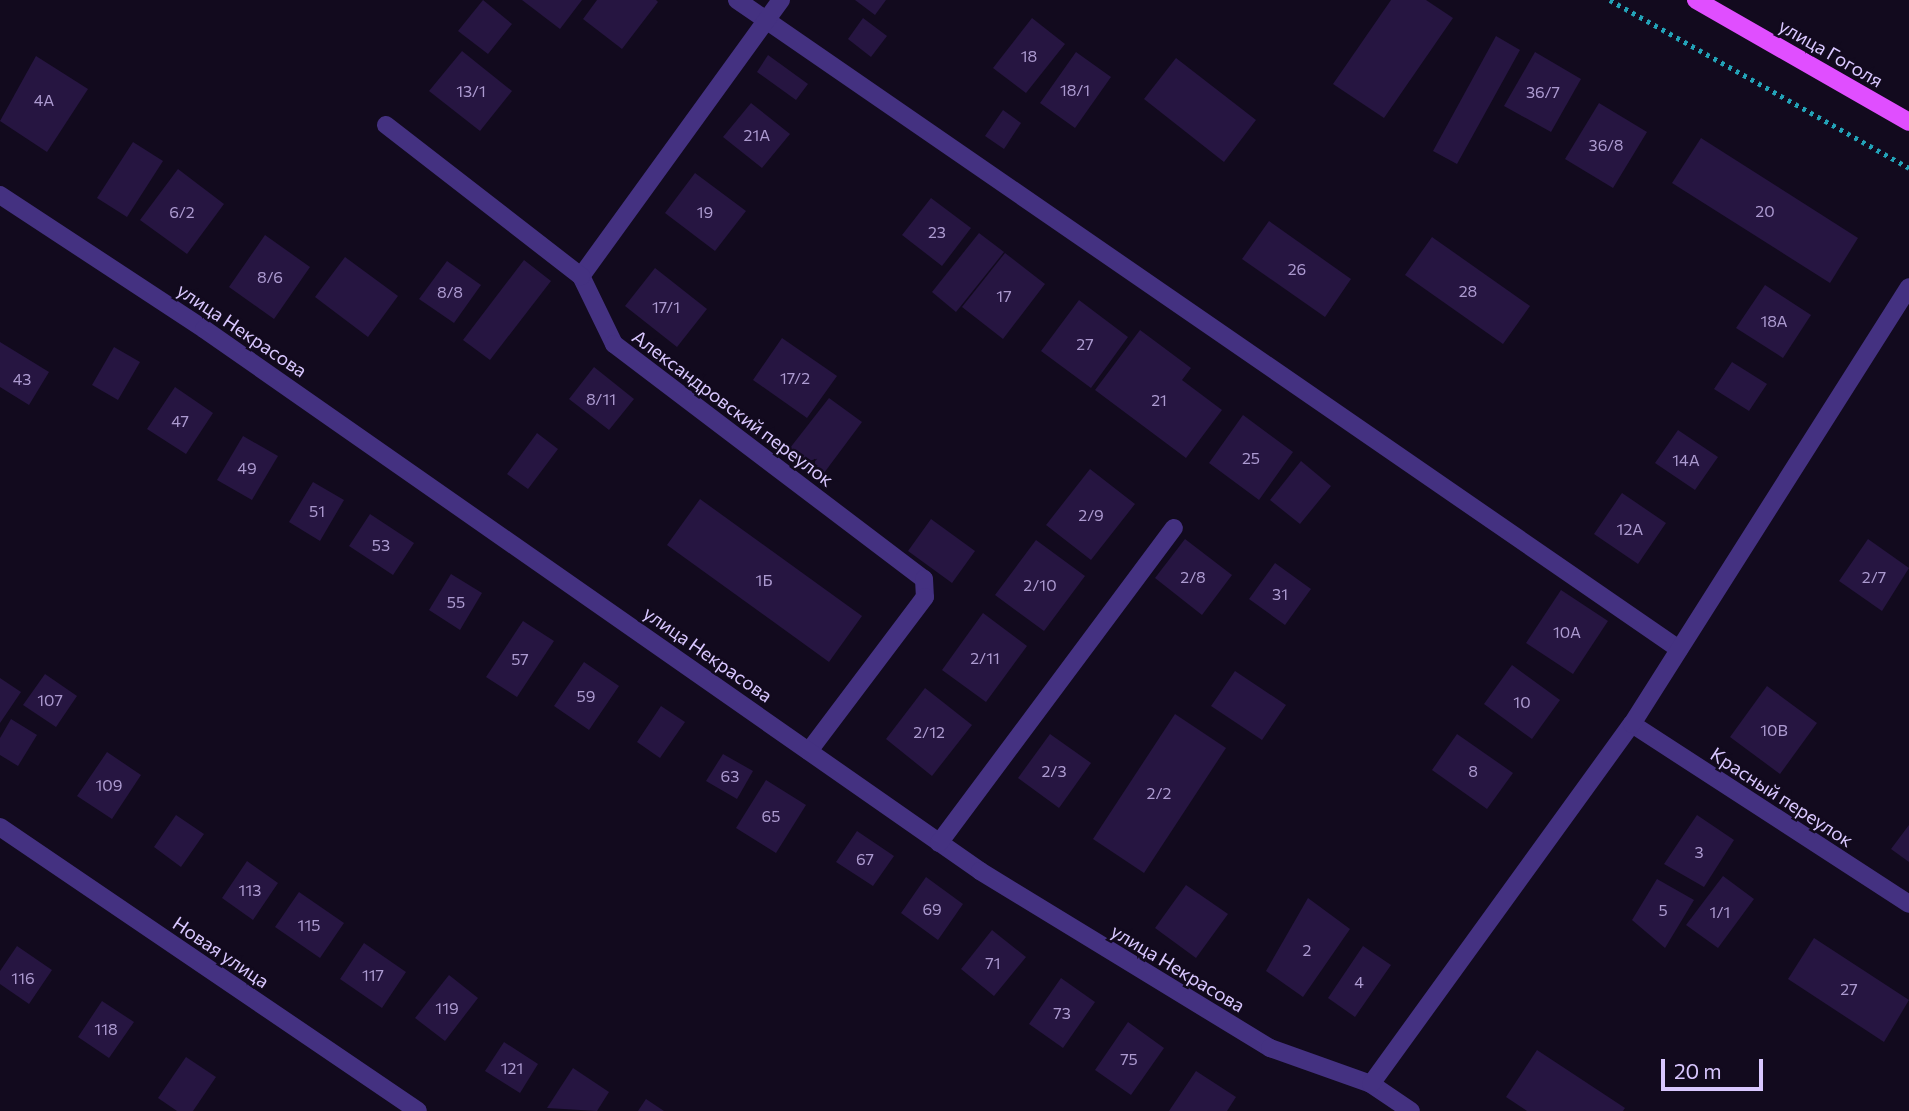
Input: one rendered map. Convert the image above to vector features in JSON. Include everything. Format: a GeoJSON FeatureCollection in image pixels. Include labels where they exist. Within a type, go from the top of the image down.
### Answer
{"type":"FeatureCollection","features":[{"type":"Feature","properties":{"kind":"main road","name":"улица Гоголя"},"geometry":{"type":"LineString","coordinates":[[1696,0],[1909,122]]}},
{"type":"Feature","properties":{"kind":"street"},"geometry":{"type":"LineString","coordinates":[[737,0],[1679,649]]}},
{"type":"Feature","properties":{"kind":"street"},"geometry":{"type":"LineString","coordinates":[[386,125],[581,276],[767,23],[781,0]]}},
{"type":"Feature","properties":{"kind":"street","name":"улица Некрасова"},"geometry":{"type":"LineString","coordinates":[[0,195],[939,843],[1270,1048],[1371,1084],[1411,1111]]}},
{"type":"Feature","properties":{"kind":"street","name":"Александровский переулок"},"geometry":{"type":"LineString","coordinates":[[581,276],[614,344],[924,579],[925,597],[809,751]]}},
{"type":"Feature","properties":{"kind":"street"},"geometry":{"type":"LineString","coordinates":[[1371,1084],[1632,724],[1909,287]]}},
{"type":"Feature","properties":{"kind":"street"},"geometry":{"type":"LineString","coordinates":[[939,843],[1174,528]]}},
{"type":"Feature","properties":{"kind":"street","name":"Красный переулок"},"geometry":{"type":"LineString","coordinates":[[1632,724],[1909,904]]}},
{"type":"Feature","properties":{"kind":"street","name":"Новая улица"},"geometry":{"type":"LineString","coordinates":[[0,827],[418,1111]]}},
{"type":"Feature","properties":{"kind":"path"},"geometry":{"type":"LineString","coordinates":[[1610,0],[1909,168]]}},
{"type":"Feature","properties":{"kind":"building"},"geometry":{"type":"Polygon","coordinates":[[[483,0],[512,24],[488,54],[458,31],[483,0]]]}},
{"type":"Feature","properties":{"kind":"building"},"geometry":{"type":"Polygon","coordinates":[[[522,0],[582,0],[560,29],[522,0]]]}},
{"type":"Feature","properties":{"kind":"building"},"geometry":{"type":"Polygon","coordinates":[[[597,0],[658,2],[622,49],[583,19],[597,0]]]}},
{"type":"Feature","properties":{"kind":"building"},"geometry":{"type":"Polygon","coordinates":[[[855,0],[886,0],[875,15],[855,0]]]}},
{"type":"Feature","properties":{"kind":"building"},"geometry":{"type":"Polygon","coordinates":[[[1391,0],[1426,0],[1453,18],[1384,118],[1333,84],[1391,0]]]}},
{"type":"Feature","properties":{"kind":"building"},"geometry":{"type":"Polygon","coordinates":[[[863,18],[887,36],[871,57],[848,39],[863,18]]]}},
{"type":"Feature","properties":{"kind":"building"},"geometry":{"type":"Polygon","coordinates":[[[1032,18],[1065,44],[1026,93],[993,68],[1032,18]]]}},
{"type":"Feature","properties":{"kind":"building"},"geometry":{"type":"Polygon","coordinates":[[[1496,36],[1520,50],[1457,164],[1433,151],[1496,36]]]}},
{"type":"Feature","properties":{"kind":"building"},"geometry":{"type":"Polygon","coordinates":[[[462,51],[512,91],[480,131],[429,91],[462,51]]]}},
{"type":"Feature","properties":{"kind":"building"},"geometry":{"type":"Polygon","coordinates":[[[1076,52],[1111,77],[1075,128],[1040,103],[1076,52]]]}},
{"type":"Feature","properties":{"kind":"building"},"geometry":{"type":"Polygon","coordinates":[[[1535,52],[1581,79],[1551,132],[1504,106],[1535,52]]]}},
{"type":"Feature","properties":{"kind":"building"},"geometry":{"type":"Polygon","coordinates":[[[768,55],[808,84],[796,100],[757,72],[768,55]]]}},
{"type":"Feature","properties":{"kind":"building"},"geometry":{"type":"Polygon","coordinates":[[[36,56],[88,89],[47,152],[0,121],[36,56]]]}},
{"type":"Feature","properties":{"kind":"building"},"geometry":{"type":"Polygon","coordinates":[[[1176,58],[1256,120],[1224,162],[1144,99],[1176,58]]]}},
{"type":"Feature","properties":{"kind":"building"},"geometry":{"type":"Polygon","coordinates":[[[751,103],[790,134],[762,168],[723,137],[751,103]]]}},
{"type":"Feature","properties":{"kind":"building"},"geometry":{"type":"Polygon","coordinates":[[[1599,103],[1647,132],[1613,188],[1565,159],[1599,103]]]}},
{"type":"Feature","properties":{"kind":"building"},"geometry":{"type":"Polygon","coordinates":[[[1003,110],[1021,123],[1004,149],[985,136],[1003,110]]]}},
{"type":"Feature","properties":{"kind":"building"},"geometry":{"type":"Polygon","coordinates":[[[1701,138],[1858,238],[1830,283],[1672,183],[1701,138]]]}},
{"type":"Feature","properties":{"kind":"building"},"geometry":{"type":"Polygon","coordinates":[[[133,142],[163,161],[127,217],[97,198],[133,142]]]}},
{"type":"Feature","properties":{"kind":"building"},"geometry":{"type":"Polygon","coordinates":[[[178,169],[224,204],[187,254],[140,220],[178,169]]]}},
{"type":"Feature","properties":{"kind":"building"},"geometry":{"type":"Polygon","coordinates":[[[695,173],[746,211],[715,251],[665,213],[695,173]]]}},
{"type":"Feature","properties":{"kind":"building"},"geometry":{"type":"Polygon","coordinates":[[[931,198],[971,228],[942,266],[902,235],[931,198]]]}},
{"type":"Feature","properties":{"kind":"building"},"geometry":{"type":"Polygon","coordinates":[[[1269,221],[1351,279],[1325,317],[1242,259],[1269,221]]]}},
{"type":"Feature","properties":{"kind":"building"},"geometry":{"type":"Polygon","coordinates":[[[979,233],[1004,252],[956,312],[932,292],[979,233]]]}},
{"type":"Feature","properties":{"kind":"building"},"geometry":{"type":"Polygon","coordinates":[[[265,235],[310,267],[274,319],[229,287],[265,235]]]}},
{"type":"Feature","properties":{"kind":"building"},"geometry":{"type":"Polygon","coordinates":[[[1432,237],[1530,306],[1503,344],[1405,275],[1432,237]]]}},
{"type":"Feature","properties":{"kind":"building"},"geometry":{"type":"Polygon","coordinates":[[[1005,253],[1045,284],[1003,339],[962,307],[1005,253]]]}},
{"type":"Feature","properties":{"kind":"building"},"geometry":{"type":"Polygon","coordinates":[[[345,257],[398,296],[368,337],[315,297],[345,257]]]}},
{"type":"Feature","properties":{"kind":"building"},"geometry":{"type":"Polygon","coordinates":[[[524,260],[551,281],[490,360],[463,340],[524,260]]]}},
{"type":"Feature","properties":{"kind":"building"},"geometry":{"type":"Polygon","coordinates":[[[447,261],[481,285],[454,323],[419,299],[447,261]]]}},
{"type":"Feature","properties":{"kind":"building"},"geometry":{"type":"Polygon","coordinates":[[[655,268],[707,309],[677,347],[625,306],[655,268]]]}},
{"type":"Feature","properties":{"kind":"building"},"geometry":{"type":"Polygon","coordinates":[[[1765,285],[1811,315],[1783,358],[1736,328],[1765,285]]]}},
{"type":"Feature","properties":{"kind":"building"},"geometry":{"type":"Polygon","coordinates":[[[1079,300],[1128,337],[1091,388],[1041,351],[1079,300]]]}},
{"type":"Feature","properties":{"kind":"building"},"geometry":{"type":"Polygon","coordinates":[[[1140,330],[1191,368],[1182,380],[1222,410],[1186,458],[1095,390],[1140,330]]]}},
{"type":"Feature","properties":{"kind":"building"},"geometry":{"type":"Polygon","coordinates":[[[782,338],[837,376],[807,418],[753,380],[782,338]]]}},
{"type":"Feature","properties":{"kind":"building"},"geometry":{"type":"Polygon","coordinates":[[[0,342],[49,372],[29,405],[0,387],[0,342]]]}},
{"type":"Feature","properties":{"kind":"building"},"geometry":{"type":"Polygon","coordinates":[[[114,347],[140,362],[118,400],[92,385],[114,347]]]}},
{"type":"Feature","properties":{"kind":"building"},"geometry":{"type":"Polygon","coordinates":[[[1732,362],[1767,384],[1749,411],[1714,389],[1732,362]]]}},
{"type":"Feature","properties":{"kind":"building"},"geometry":{"type":"Polygon","coordinates":[[[594,367],[634,399],[609,430],[569,399],[594,367]]]}},
{"type":"Feature","properties":{"kind":"building"},"geometry":{"type":"Polygon","coordinates":[[[175,387],[213,413],[186,454],[147,429],[175,387]]]}},
{"type":"Feature","properties":{"kind":"building"},"geometry":{"type":"Polygon","coordinates":[[[829,398],[862,422],[824,473],[790,448],[829,398]]]}},
{"type":"Feature","properties":{"kind":"building"},"geometry":{"type":"Polygon","coordinates":[[[1243,415],[1293,452],[1259,500],[1209,463],[1243,415]]]}},
{"type":"Feature","properties":{"kind":"building"},"geometry":{"type":"Polygon","coordinates":[[[1678,430],[1718,457],[1695,490],[1655,463],[1678,430]]]}},
{"type":"Feature","properties":{"kind":"building"},"geometry":{"type":"Polygon","coordinates":[[[537,433],[558,449],[528,489],[507,474],[537,433]]]}},
{"type":"Feature","properties":{"kind":"building"},"geometry":{"type":"Polygon","coordinates":[[[243,436],[278,456],[252,500],[217,480],[243,436]]]}},
{"type":"Feature","properties":{"kind":"building"},"geometry":{"type":"Polygon","coordinates":[[[1301,461],[1331,486],[1300,524],[1270,500],[1301,461]]]}},
{"type":"Feature","properties":{"kind":"building"},"geometry":{"type":"Polygon","coordinates":[[[1090,469],[1135,504],[1091,560],[1046,525],[1090,469]]]}},
{"type":"Feature","properties":{"kind":"building"},"geometry":{"type":"Polygon","coordinates":[[[313,482],[344,500],[320,541],[289,522],[313,482]]]}},
{"type":"Feature","properties":{"kind":"building"},"geometry":{"type":"Polygon","coordinates":[[[1622,493],[1666,523],[1638,564],[1594,534],[1622,493]]]}},
{"type":"Feature","properties":{"kind":"building"},"geometry":{"type":"Polygon","coordinates":[[[700,499],[862,616],[829,662],[667,545],[700,499]]]}},
{"type":"Feature","properties":{"kind":"building"},"geometry":{"type":"Polygon","coordinates":[[[370,514],[414,543],[393,575],[349,546],[370,514]]]}},
{"type":"Feature","properties":{"kind":"building"},"geometry":{"type":"Polygon","coordinates":[[[931,519],[975,551],[952,583],[908,551],[931,519]]]}},
{"type":"Feature","properties":{"kind":"building"},"geometry":{"type":"Polygon","coordinates":[[[1185,539],[1232,575],[1202,615],[1155,578],[1185,539]]]}},
{"type":"Feature","properties":{"kind":"building"},"geometry":{"type":"Polygon","coordinates":[[[1868,539],[1909,568],[1882,611],[1839,581],[1868,539]]]}},
{"type":"Feature","properties":{"kind":"building"},"geometry":{"type":"Polygon","coordinates":[[[1036,540],[1085,576],[1044,631],[995,595],[1036,540]]]}},
{"type":"Feature","properties":{"kind":"building"},"geometry":{"type":"Polygon","coordinates":[[[1275,563],[1311,589],[1285,625],[1249,599],[1275,563]]]}},
{"type":"Feature","properties":{"kind":"building"},"geometry":{"type":"Polygon","coordinates":[[[451,574],[482,593],[460,630],[429,610],[451,574]]]}},
{"type":"Feature","properties":{"kind":"building"},"geometry":{"type":"Polygon","coordinates":[[[1561,590],[1608,621],[1573,674],[1526,643],[1561,590]]]}},
{"type":"Feature","properties":{"kind":"building"},"geometry":{"type":"Polygon","coordinates":[[[983,613],[1027,646],[986,702],[942,670],[983,613]]]}},
{"type":"Feature","properties":{"kind":"building"},"geometry":{"type":"Polygon","coordinates":[[[523,621],[554,641],[517,697],[486,677],[523,621]]]}},
{"type":"Feature","properties":{"kind":"building"},"geometry":{"type":"Polygon","coordinates":[[[584,662],[619,686],[589,730],[554,706],[584,662]]]}},
{"type":"Feature","properties":{"kind":"building"},"geometry":{"type":"Polygon","coordinates":[[[1512,665],[1560,700],[1532,739],[1484,704],[1512,665]]]}},
{"type":"Feature","properties":{"kind":"building"},"geometry":{"type":"Polygon","coordinates":[[[1235,671],[1286,705],[1262,740],[1211,706],[1235,671]]]}},
{"type":"Feature","properties":{"kind":"building"},"geometry":{"type":"Polygon","coordinates":[[[45,674],[77,696],[56,727],[23,705],[45,674]]]}},
{"type":"Feature","properties":{"kind":"building"},"geometry":{"type":"Polygon","coordinates":[[[0,678],[21,692],[0,723],[0,678]]]}},
{"type":"Feature","properties":{"kind":"building"},"geometry":{"type":"Polygon","coordinates":[[[1767,686],[1817,723],[1780,774],[1730,737],[1767,686]]]}},
{"type":"Feature","properties":{"kind":"building"},"geometry":{"type":"Polygon","coordinates":[[[925,688],[972,725],[932,776],[886,739],[925,688]]]}},
{"type":"Feature","properties":{"kind":"building"},"geometry":{"type":"Polygon","coordinates":[[[661,706],[685,722],[660,758],[637,742],[661,706]]]}},
{"type":"Feature","properties":{"kind":"building"},"geometry":{"type":"Polygon","coordinates":[[[1175,714],[1226,748],[1144,873],[1093,839],[1175,714]]]}},
{"type":"Feature","properties":{"kind":"building"},"geometry":{"type":"Polygon","coordinates":[[[11,719],[37,735],[18,766],[0,755],[0,738],[11,719]]]}},
{"type":"Feature","properties":{"kind":"building"},"geometry":{"type":"Polygon","coordinates":[[[1050,734],[1091,763],[1059,808],[1018,778],[1050,734]]]}},
{"type":"Feature","properties":{"kind":"building"},"geometry":{"type":"Polygon","coordinates":[[[1457,734],[1513,773],[1487,809],[1432,770],[1457,734]]]}},
{"type":"Feature","properties":{"kind":"building"},"geometry":{"type":"Polygon","coordinates":[[[107,752],[141,775],[112,819],[77,796],[107,752]]]}},
{"type":"Feature","properties":{"kind":"building"},"geometry":{"type":"Polygon","coordinates":[[[723,754],[753,771],[737,799],[706,781],[723,754]]]}},
{"type":"Feature","properties":{"kind":"building"},"geometry":{"type":"Polygon","coordinates":[[[766,780],[806,805],[776,853],[736,828],[766,780]]]}},
{"type":"Feature","properties":{"kind":"building"},"geometry":{"type":"Polygon","coordinates":[[[176,815],[204,834],[181,867],[154,847],[176,815]]]}},
{"type":"Feature","properties":{"kind":"building"},"geometry":{"type":"Polygon","coordinates":[[[1697,815],[1734,840],[1704,887],[1664,864],[1697,815]]]}},
{"type":"Feature","properties":{"kind":"building"},"geometry":{"type":"Polygon","coordinates":[[[1909,825],[1909,862],[1891,849],[1909,825]]]}},
{"type":"Feature","properties":{"kind":"building"},"geometry":{"type":"Polygon","coordinates":[[[857,831],[894,856],[873,886],[836,862],[857,831]]]}},
{"type":"Feature","properties":{"kind":"building"},"geometry":{"type":"Polygon","coordinates":[[[247,861],[278,883],[253,920],[222,898],[247,861]]]}},
{"type":"Feature","properties":{"kind":"building"},"geometry":{"type":"Polygon","coordinates":[[[1723,876],[1754,899],[1718,948],[1686,925],[1723,876]]]}},
{"type":"Feature","properties":{"kind":"building"},"geometry":{"type":"Polygon","coordinates":[[[926,877],[963,904],[938,940],[901,913],[926,877]]]}},
{"type":"Feature","properties":{"kind":"building"},"geometry":{"type":"Polygon","coordinates":[[[1657,879],[1694,900],[1665,948],[1632,920],[1657,879]]]}},
{"type":"Feature","properties":{"kind":"building"},"geometry":{"type":"Polygon","coordinates":[[[1186,885],[1228,914],[1196,958],[1155,928],[1186,885]]]}},
{"type":"Feature","properties":{"kind":"building"},"geometry":{"type":"Polygon","coordinates":[[[299,892],[344,923],[320,958],[275,927],[299,892]]]}},
{"type":"Feature","properties":{"kind":"building"},"geometry":{"type":"Polygon","coordinates":[[[1308,898],[1350,929],[1303,997],[1266,971],[1308,898]]]}},
{"type":"Feature","properties":{"kind":"building"},"geometry":{"type":"Polygon","coordinates":[[[992,930],[1026,957],[994,996],[961,969],[992,930]]]}},
{"type":"Feature","properties":{"kind":"building"},"geometry":{"type":"Polygon","coordinates":[[[1814,938],[1909,1000],[1884,1042],[1788,979],[1814,938]]]}},
{"type":"Feature","properties":{"kind":"building"},"geometry":{"type":"Polygon","coordinates":[[[364,943],[406,972],[382,1008],[340,979],[364,943]]]}},
{"type":"Feature","properties":{"kind":"building"},"geometry":{"type":"Polygon","coordinates":[[[17,946],[52,970],[29,1004],[0,984],[0,971],[17,946]]]}},
{"type":"Feature","properties":{"kind":"building"},"geometry":{"type":"Polygon","coordinates":[[[1363,946],[1391,965],[1355,1017],[1328,998],[1363,946]]]}},
{"type":"Feature","properties":{"kind":"building"},"geometry":{"type":"Polygon","coordinates":[[[449,975],[478,998],[445,1041],[415,1018],[449,975]]]}},
{"type":"Feature","properties":{"kind":"building"},"geometry":{"type":"Polygon","coordinates":[[[1061,978],[1095,1002],[1063,1048],[1029,1024],[1061,978]]]}},
{"type":"Feature","properties":{"kind":"building"},"geometry":{"type":"Polygon","coordinates":[[[102,1001],[134,1022],[109,1058],[78,1037],[102,1001]]]}},
{"type":"Feature","properties":{"kind":"building"},"geometry":{"type":"Polygon","coordinates":[[[1128,1022],[1164,1048],[1131,1095],[1095,1070],[1128,1022]]]}},
{"type":"Feature","properties":{"kind":"building"},"geometry":{"type":"Polygon","coordinates":[[[504,1042],[538,1064],[520,1093],[485,1071],[504,1042]]]}},
{"type":"Feature","properties":{"kind":"building"},"geometry":{"type":"Polygon","coordinates":[[[1537,1050],[1625,1108],[1623,1111],[1527,1111],[1506,1097],[1537,1050]]]}},
{"type":"Feature","properties":{"kind":"building"},"geometry":{"type":"Polygon","coordinates":[[[186,1057],[216,1077],[193,1111],[177,1111],[158,1098],[186,1057]]]}},
{"type":"Feature","properties":{"kind":"building"},"geometry":{"type":"Polygon","coordinates":[[[573,1068],[609,1092],[597,1111],[547,1108],[573,1068]]]}},
{"type":"Feature","properties":{"kind":"building"},"geometry":{"type":"Polygon","coordinates":[[[1196,1071],[1236,1097],[1227,1111],[1169,1111],[1196,1071]]]}},
{"type":"Feature","properties":{"kind":"building"},"geometry":{"type":"Polygon","coordinates":[[[646,1099],[664,1111],[638,1111],[646,1099]]]}}]}
